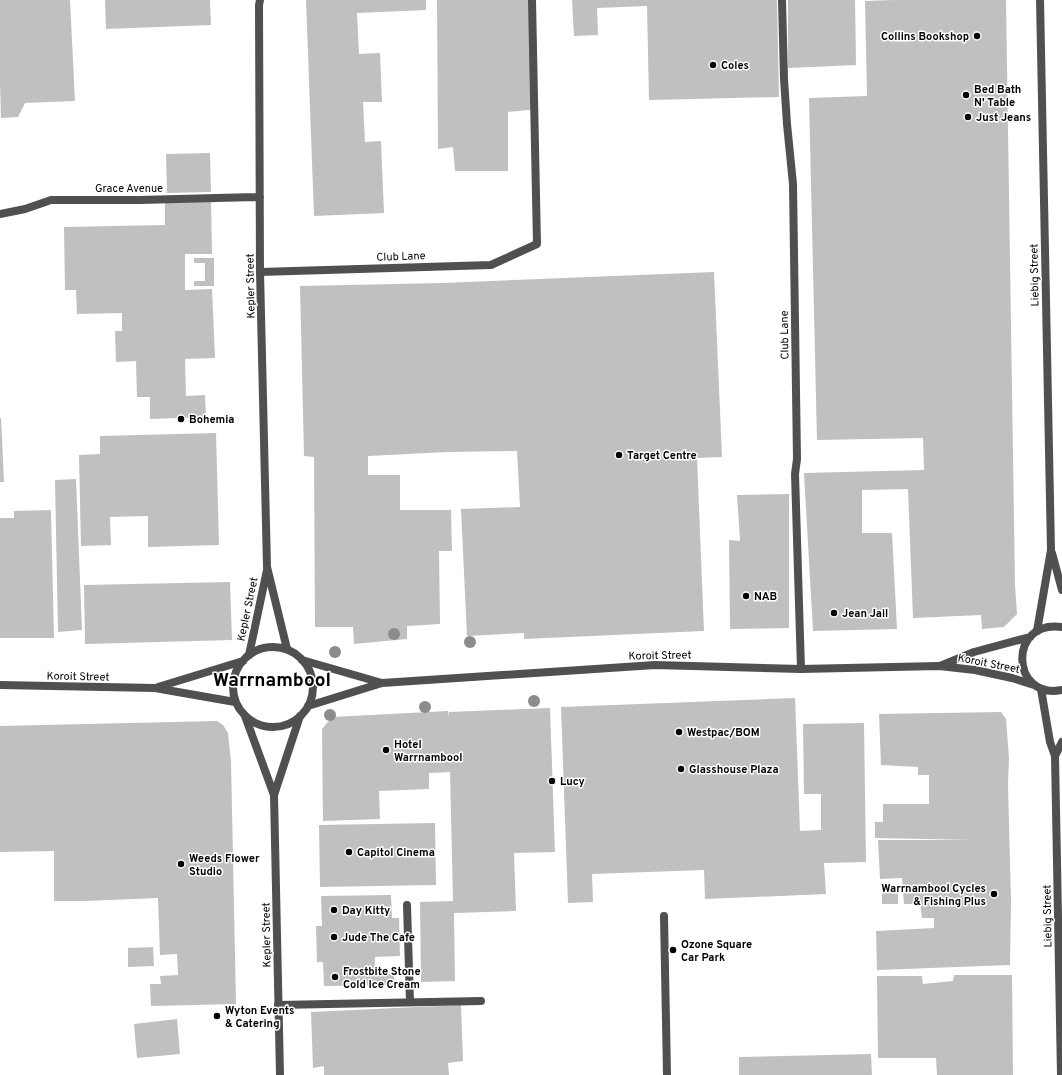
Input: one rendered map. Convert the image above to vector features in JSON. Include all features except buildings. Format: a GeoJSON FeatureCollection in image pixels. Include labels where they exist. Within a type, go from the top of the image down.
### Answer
{"type":"FeatureCollection","features":[{"type":"Feature","properties":{"kind":"street","name":"Club Lane"},"geometry":{"type":"LineString","coordinates":[[260,272],[491,265],[537,244],[532,0]]}},
{"type":"Feature","properties":{"kind":"street","name":"Club Lane"},"geometry":{"type":"LineString","coordinates":[[782,0],[784,79],[793,184],[797,459],[795,474],[801,669]]}},
{"type":"Feature","properties":{"kind":"street","name":"Liebig Street"},"geometry":{"type":"LineString","coordinates":[[1040,0],[1051,550],[1033,634],[1024,646],[1022,666],[1026,677],[1037,687],[1050,742],[1055,756],[1061,1075]]}},
{"type":"Feature","properties":{"kind":"street","name":"Kepler Street"},"geometry":{"type":"LineString","coordinates":[[249,655],[267,567],[260,272],[259,2]]}},
{"type":"Feature","properties":{"kind":"street","name":"Grace Avenue"},"geometry":{"type":"LineString","coordinates":[[0,214],[25,209],[51,200],[139,200],[260,197]]}},
{"type":"Feature","properties":{"kind":"street","name":"Liebig Street"},"geometry":{"type":"LineString","coordinates":[[1051,550],[1062,590]]}},
{"type":"Feature","properties":{"kind":"street","name":"Kepler Street"},"geometry":{"type":"LineString","coordinates":[[267,567],[288,649]]}},
{"type":"Feature","properties":{"kind":"street","name":"Koroit Street"},"geometry":{"type":"LineString","coordinates":[[939,666],[974,652],[1033,634],[1045,628],[1055,626],[1062,628]]}},
{"type":"Feature","properties":{"kind":"street"},"geometry":{"type":"LineString","coordinates":[[271,647],[288,649],[302,660],[309,670],[313,682],[312,694],[308,706],[300,716],[290,723],[279,726],[260,725],[245,716],[235,702],[233,680],[236,670],[242,661],[249,655],[256,650],[271,647]]}},
{"type":"Feature","properties":{"kind":"street","name":"Koroit Street"},"geometry":{"type":"LineString","coordinates":[[302,660],[382,683]]}},
{"type":"Feature","properties":{"kind":"street","name":"Koroit Street"},"geometry":{"type":"LineString","coordinates":[[155,688],[242,661]]}},
{"type":"Feature","properties":{"kind":"street","name":"Koroit Street"},"geometry":{"type":"LineString","coordinates":[[308,706],[382,683],[655,665],[801,669],[939,666],[975,670],[1012,678],[1051,692],[1062,690]]}},
{"type":"Feature","properties":{"kind":"street","name":"Koroit Street"},"geometry":{"type":"LineString","coordinates":[[0,685],[155,688],[235,702]]}},
{"type":"Feature","properties":{"kind":"street","name":"Kepler Street"},"geometry":{"type":"LineString","coordinates":[[245,716],[274,795],[280,1075]]}},
{"type":"Feature","properties":{"kind":"street","name":"Kepler Street"},"geometry":{"type":"LineString","coordinates":[[274,795],[300,716]]}},
{"type":"Feature","properties":{"kind":"street","name":"Liebig Street"},"geometry":{"type":"LineString","coordinates":[[1055,756],[1062,742]]}},
{"type":"Feature","properties":{"kind":"street"},"geometry":{"type":"LineString","coordinates":[[407,905],[410,1002]]}},
{"type":"Feature","properties":{"kind":"street"},"geometry":{"type":"LineString","coordinates":[[664,916],[667,1075]]}},
{"type":"Feature","properties":{"kind":"street"},"geometry":{"type":"LineString","coordinates":[[278,1005],[481,1001]]}},
{"type":"Feature","properties":{"kind":"place","name":"Collins Bookshop"},"geometry":{"type":"Point","coordinates":[977,36]}},
{"type":"Feature","properties":{"kind":"place","name":"Coles"},"geometry":{"type":"Point","coordinates":[713,65]}},
{"type":"Feature","properties":{"kind":"place","name":"Bed Bath N' Table"},"geometry":{"type":"Point","coordinates":[966,95]}},
{"type":"Feature","properties":{"kind":"place","name":"Just Jeans"},"geometry":{"type":"Point","coordinates":[968,117]}},
{"type":"Feature","properties":{"kind":"place","name":"Bohemia"},"geometry":{"type":"Point","coordinates":[181,419]}},
{"type":"Feature","properties":{"kind":"place","name":"Target Centre"},"geometry":{"type":"Point","coordinates":[619,455]}},
{"type":"Feature","properties":{"kind":"place","name":"NAB"},"geometry":{"type":"Point","coordinates":[746,596]}},
{"type":"Feature","properties":{"kind":"place","name":"Jean Jail"},"geometry":{"type":"Point","coordinates":[834,613]}},
{"type":"Feature","properties":{"kind":"place","name":"Westpac/BOM"},"geometry":{"type":"Point","coordinates":[679,732]}},
{"type":"Feature","properties":{"kind":"place","name":"Hotel Warrnambool"},"geometry":{"type":"Point","coordinates":[386,750]}},
{"type":"Feature","properties":{"kind":"place","name":"Glasshouse Plaza"},"geometry":{"type":"Point","coordinates":[681,769]}},
{"type":"Feature","properties":{"kind":"place","name":"Lucy"},"geometry":{"type":"Point","coordinates":[552,781]}},
{"type":"Feature","properties":{"kind":"place","name":"Capitol Cinema"},"geometry":{"type":"Point","coordinates":[349,852]}},
{"type":"Feature","properties":{"kind":"place","name":"Weeds Flower Studio"},"geometry":{"type":"Point","coordinates":[181,864]}},
{"type":"Feature","properties":{"kind":"place","name":"Warrnambool Cycles & Fishing Plus"},"geometry":{"type":"Point","coordinates":[994,894]}},
{"type":"Feature","properties":{"kind":"place","name":"Day Kitty"},"geometry":{"type":"Point","coordinates":[334,910]}},
{"type":"Feature","properties":{"kind":"place","name":"Jude The Cafe"},"geometry":{"type":"Point","coordinates":[334,937]}},
{"type":"Feature","properties":{"kind":"place","name":"Ozone Square Car Park"},"geometry":{"type":"Point","coordinates":[673,950]}},
{"type":"Feature","properties":{"kind":"place","name":"Frostbite Stone Cold Ice Cream"},"geometry":{"type":"Point","coordinates":[335,977]}},
{"type":"Feature","properties":{"kind":"place","name":"Wyton Events & Catering"},"geometry":{"type":"Point","coordinates":[217,1016]}},
{"type":"Feature","properties":{"kind":"district","name":"Warrnambool"},"geometry":{"type":"Point","coordinates":[272,679]}}]}
